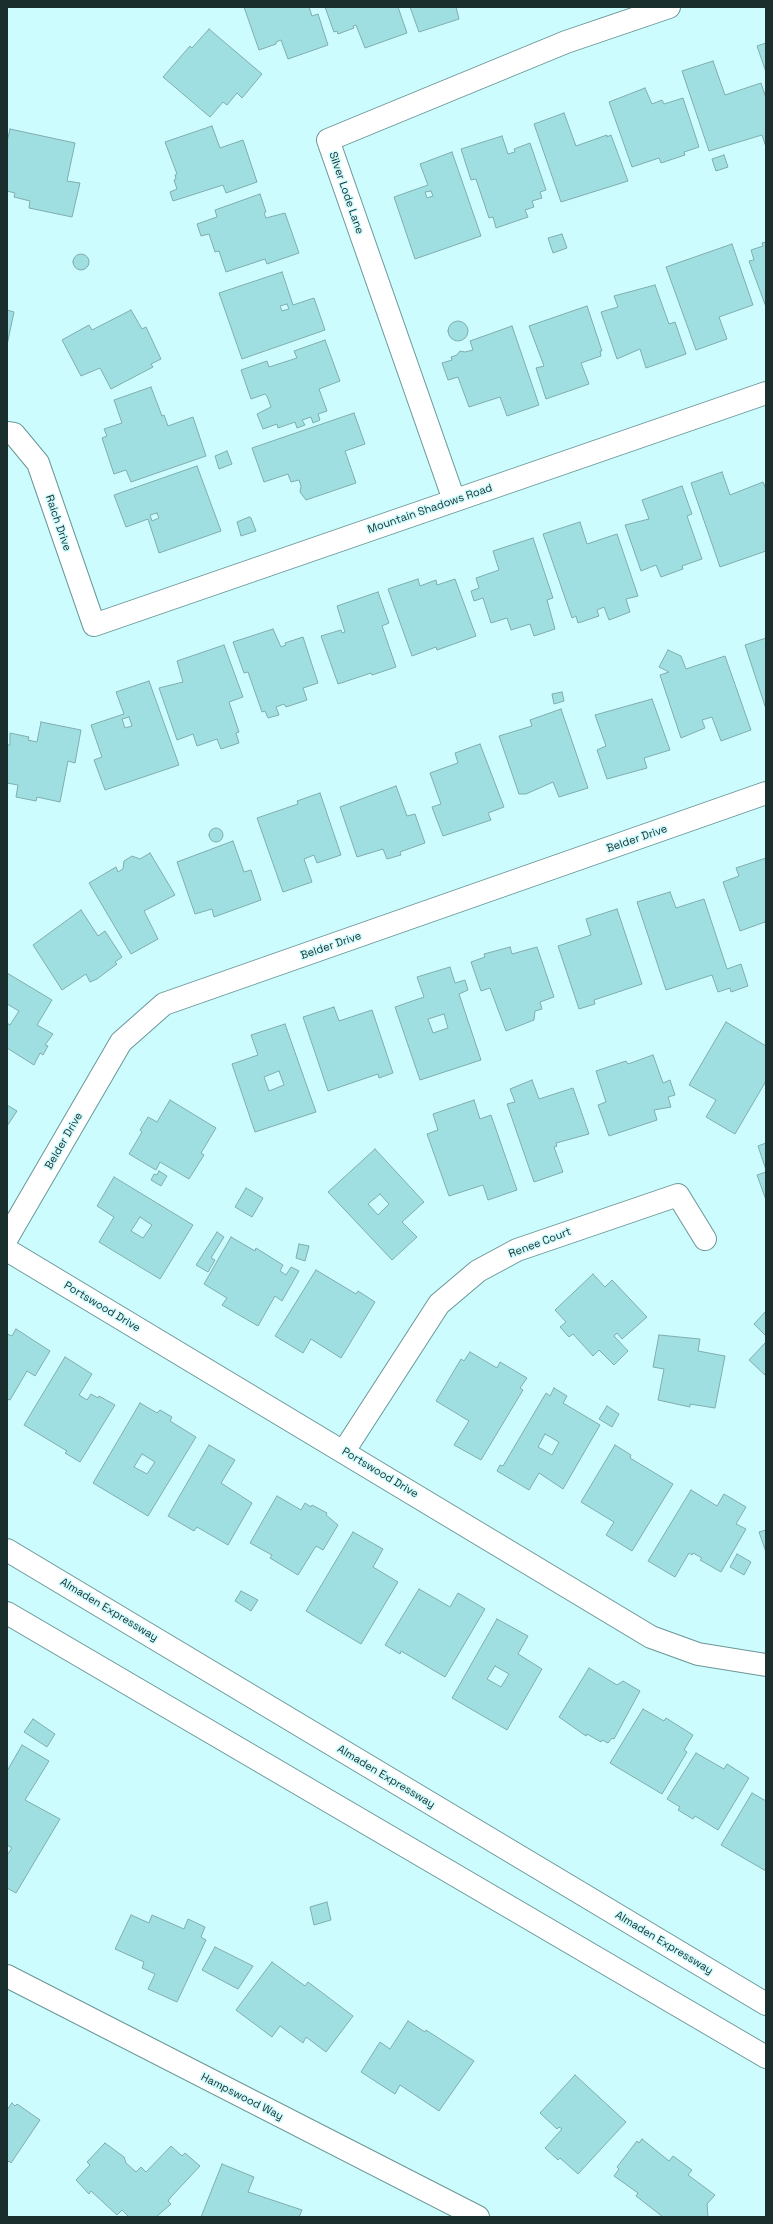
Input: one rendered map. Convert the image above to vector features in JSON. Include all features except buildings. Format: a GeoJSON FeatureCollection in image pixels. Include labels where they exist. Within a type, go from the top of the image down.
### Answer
{"type":"FeatureCollection","features":[{"type":"Feature","properties":{"kind":"street","name":"Silver Lode Lane"},"geometry":{"type":"LineString","coordinates":[[454,500],[328,140],[566,42],[669,7]]}},
{"type":"Feature","properties":{"kind":"street","name":"Mountain Shadows Road"},"geometry":{"type":"LineString","coordinates":[[94,625],[766,393]]}},
{"type":"Feature","properties":{"kind":"street","name":"Raich Drive"},"geometry":{"type":"LineString","coordinates":[[7,433],[14,434],[38,463],[94,625]]}},
{"type":"Feature","properties":{"kind":"street","name":"Belder Drive"},"geometry":{"type":"LineString","coordinates":[[7,1238],[121,1042],[164,1004],[766,793]]}},
{"type":"Feature","properties":{"kind":"street","name":"Renee Court"},"geometry":{"type":"LineString","coordinates":[[344,1451],[439,1304],[478,1271],[517,1250],[678,1195],[704,1239]]}},
{"type":"Feature","properties":{"kind":"street","name":"Portswood Drive"},"geometry":{"type":"LineString","coordinates":[[7,1250],[344,1451],[651,1637],[698,1654],[766,1665]]}},
{"type":"Feature","properties":{"kind":"street","name":"Almaden Expressway"},"geometry":{"type":"LineString","coordinates":[[7,1550],[766,2004]]}},
{"type":"Feature","properties":{"kind":"street"},"geometry":{"type":"LineString","coordinates":[[7,1613],[766,2057]]}},
{"type":"Feature","properties":{"kind":"street","name":"Hampswood Way"},"geometry":{"type":"LineString","coordinates":[[7,1976],[478,2217]]}}]}
